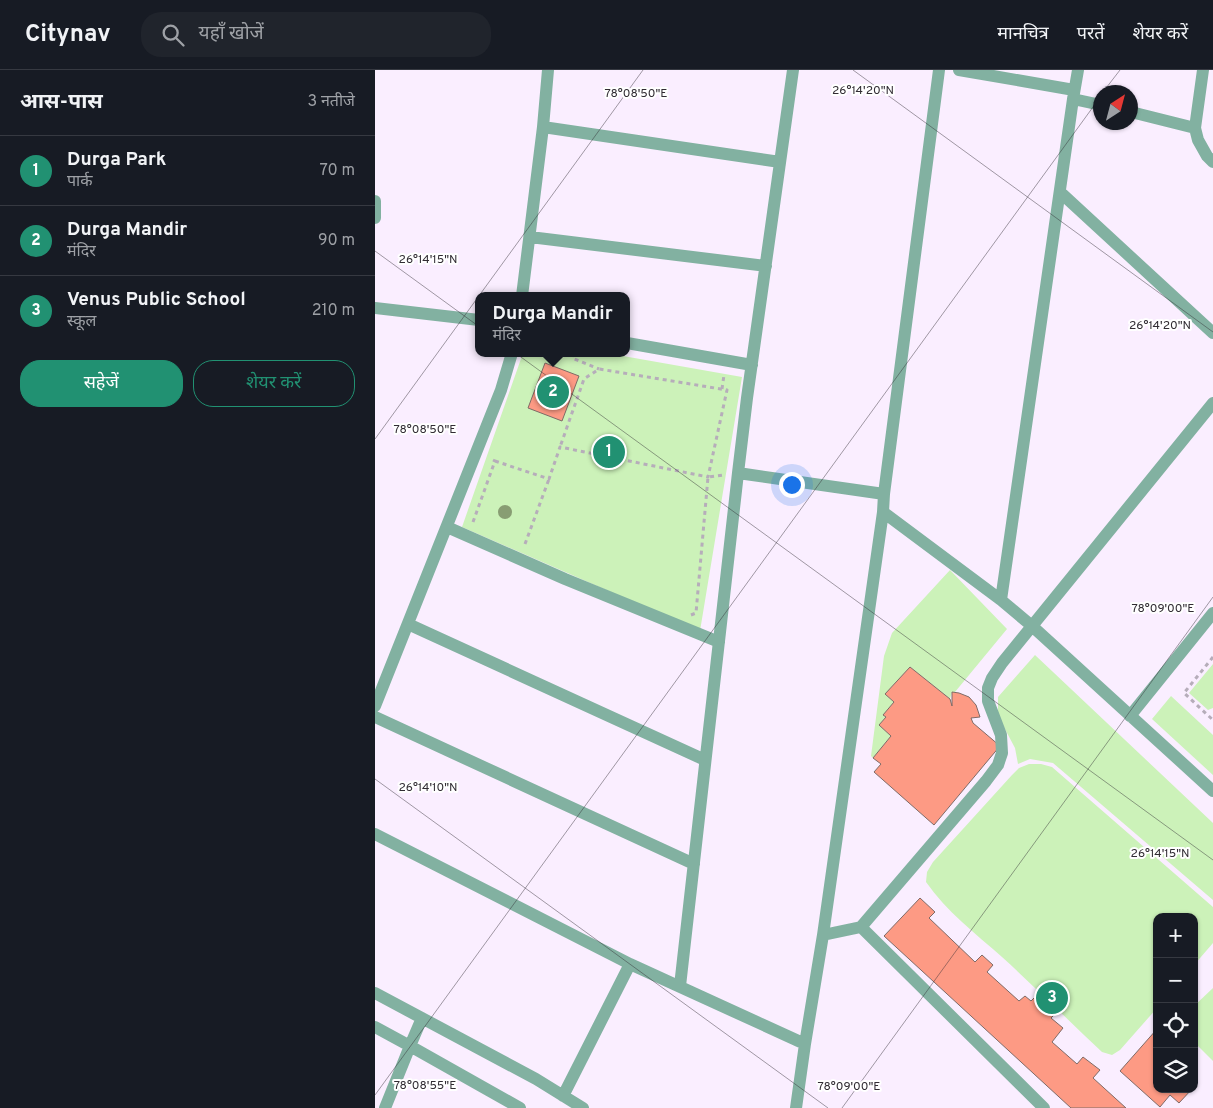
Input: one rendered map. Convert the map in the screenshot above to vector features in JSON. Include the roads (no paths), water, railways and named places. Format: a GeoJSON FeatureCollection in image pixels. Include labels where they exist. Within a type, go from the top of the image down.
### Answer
{"type":"FeatureCollection","features":[{"type":"Feature","properties":{"kind":"street"},"geometry":{"type":"LineString","coordinates":[[523,292],[543,127],[548,70]]}},
{"type":"Feature","properties":{"kind":"street"},"geometry":{"type":"LineString","coordinates":[[680,986],[738,473],[793,70]]}},
{"type":"Feature","properties":{"kind":"street"},"geometry":{"type":"LineString","coordinates":[[796,1108],[823,935],[883,512],[939,70]]}},
{"type":"Feature","properties":{"kind":"street"},"geometry":{"type":"LineString","coordinates":[[959,70],[1074,94],[1093,102]]}},
{"type":"Feature","properties":{"kind":"street"},"geometry":{"type":"LineString","coordinates":[[1001,600],[1078,70]]}},
{"type":"Feature","properties":{"kind":"street"},"geometry":{"type":"LineString","coordinates":[[1203,70],[1195,128],[1198,140],[1207,156],[1213,162]]}},
{"type":"Feature","properties":{"kind":"street"},"geometry":{"type":"LineString","coordinates":[[1138,114],[1195,128]]}},
{"type":"Feature","properties":{"kind":"street"},"geometry":{"type":"LineString","coordinates":[[543,127],[780,162]]}},
{"type":"Feature","properties":{"kind":"street"},"geometry":{"type":"LineString","coordinates":[[1060,192],[1213,333]]}},
{"type":"Feature","properties":{"kind":"street"},"geometry":{"type":"LineString","coordinates":[[375,201],[375,218]]}},
{"type":"Feature","properties":{"kind":"street"},"geometry":{"type":"LineString","coordinates":[[530,237],[765,266]]}},
{"type":"Feature","properties":{"kind":"street"},"geometry":{"type":"LineString","coordinates":[[375,308],[475,320]]}},
{"type":"Feature","properties":{"kind":"street"},"geometry":{"type":"LineString","coordinates":[[630,344],[752,365]]}},
{"type":"Feature","properties":{"kind":"street"},"geometry":{"type":"LineString","coordinates":[[375,706],[477,453],[501,390],[511,357]]}},
{"type":"Feature","properties":{"kind":"street"},"geometry":{"type":"LineString","coordinates":[[823,935],[861,927],[986,782],[998,765],[1002,753],[1001,736],[989,701],[988,688],[992,678],[1031,626],[1213,403]]}},
{"type":"Feature","properties":{"kind":"street"},"geometry":{"type":"LineString","coordinates":[[738,473],[884,494]]}},
{"type":"Feature","properties":{"kind":"street"},"geometry":{"type":"LineString","coordinates":[[883,512],[1001,600],[1213,791]]}},
{"type":"Feature","properties":{"kind":"street"},"geometry":{"type":"LineString","coordinates":[[447,527],[565,580],[719,642]]}},
{"type":"Feature","properties":{"kind":"street"},"geometry":{"type":"LineString","coordinates":[[1130,716],[1213,614]]}},
{"type":"Feature","properties":{"kind":"street"},"geometry":{"type":"LineString","coordinates":[[408,624],[705,760]]}},
{"type":"Feature","properties":{"kind":"street"},"geometry":{"type":"LineString","coordinates":[[375,717],[694,864]]}},
{"type":"Feature","properties":{"kind":"street"},"geometry":{"type":"LineString","coordinates":[[375,834],[630,964],[805,1044]]}},
{"type":"Feature","properties":{"kind":"street"},"geometry":{"type":"LineString","coordinates":[[861,927],[1044,1108]]}},
{"type":"Feature","properties":{"kind":"street"},"geometry":{"type":"LineString","coordinates":[[563,1096],[630,964]]}},
{"type":"Feature","properties":{"kind":"street"},"geometry":{"type":"LineString","coordinates":[[375,993],[529,1075],[583,1108]]}},
{"type":"Feature","properties":{"kind":"street"},"geometry":{"type":"LineString","coordinates":[[385,1108],[422,1018]]}},
{"type":"Feature","properties":{"kind":"street"},"geometry":{"type":"LineString","coordinates":[[375,1027],[520,1108]]}},
{"type":"Feature","properties":{"kind":"place","name":"Durga Mandir"},"geometry":{"type":"Point","coordinates":[553,392]}},
{"type":"Feature","properties":{"kind":"place","name":"Durga Park"},"geometry":{"type":"Point","coordinates":[609,452]}},
{"type":"Feature","properties":{"kind":"place","name":"Venus Public School"},"geometry":{"type":"Point","coordinates":[1052,998]}}]}
